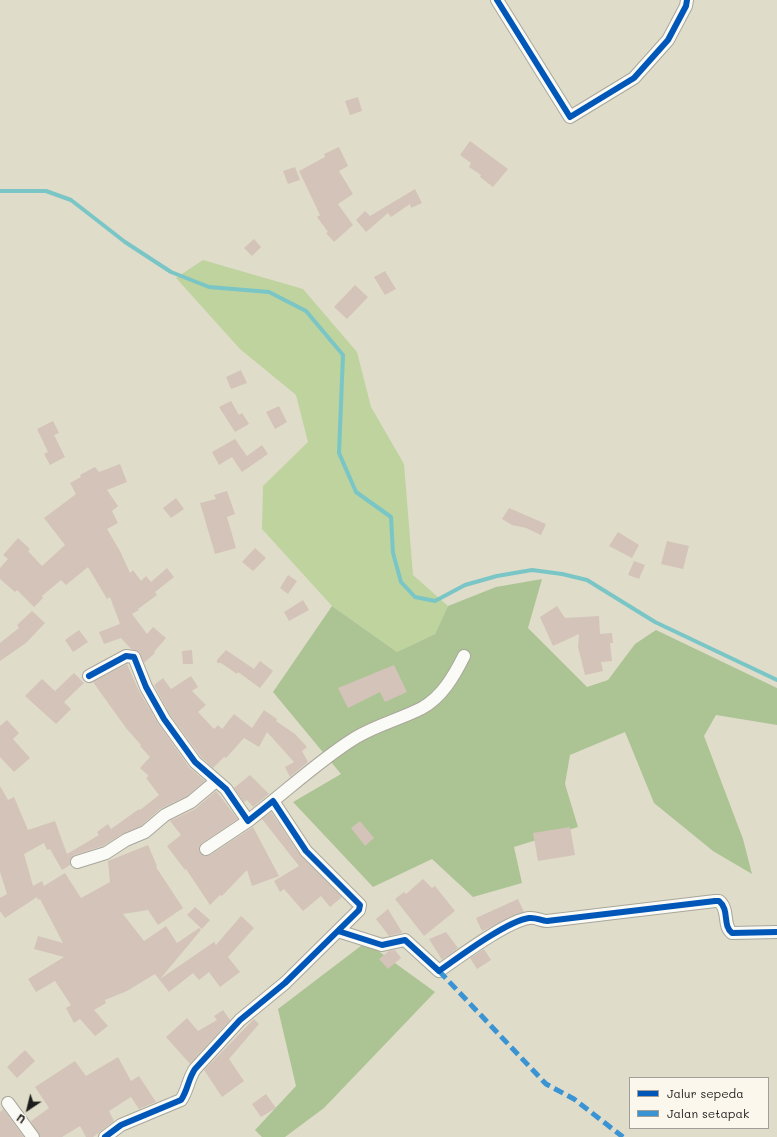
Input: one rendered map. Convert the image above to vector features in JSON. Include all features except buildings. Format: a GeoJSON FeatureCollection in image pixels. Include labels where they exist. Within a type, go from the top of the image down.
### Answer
{"type":"FeatureCollection","features":[{"type":"Feature","properties":{"kind":"street"},"geometry":{"type":"LineString","coordinates":[[497,0],[570,117],[634,78],[668,40],[686,6],[687,0]]}},
{"type":"Feature","properties":{"kind":"street"},"geometry":{"type":"LineString","coordinates":[[89,676],[126,656],[134,657],[146,687],[164,719],[195,762],[226,789],[248,821]]}},
{"type":"Feature","properties":{"kind":"street"},"geometry":{"type":"LineString","coordinates":[[206,849],[248,821],[344,745],[361,734],[423,707],[440,694],[454,675],[464,656]]}},
{"type":"Feature","properties":{"kind":"street"},"geometry":{"type":"LineString","coordinates":[[77,862],[106,853],[126,840],[145,832],[165,816],[191,802],[216,781]]}},
{"type":"Feature","properties":{"kind":"street"},"geometry":{"type":"LineString","coordinates":[[105,1137],[121,1125],[180,1100],[186,1093],[189,1078],[195,1069],[240,1020],[285,983],[359,910],[360,904],[306,851],[273,801]]}},
{"type":"Feature","properties":{"kind":"street"},"geometry":{"type":"LineString","coordinates":[[338,931],[382,945],[405,940],[439,971],[473,946],[517,922],[528,918],[547,921],[720,901],[725,908],[727,926],[732,933],[777,932]]}},
{"type":"Feature","properties":{"kind":"street"},"geometry":{"type":"LineString","coordinates":[[8,1103],[34,1137]]}},
{"type":"Feature","properties":{"kind":"green space"},"geometry":{"type":"Polygon","coordinates":[[[203,260],[303,289],[357,352],[371,407],[404,464],[413,575],[448,606],[435,634],[397,652],[332,606],[262,529],[263,486],[308,442],[296,395],[240,349],[176,278],[203,260]]]}},
{"type":"Feature","properties":{"kind":"green space"},"geometry":{"type":"Polygon","coordinates":[[[542,579],[528,628],[587,687],[608,680],[635,644],[656,630],[777,688],[777,725],[716,715],[704,736],[743,839],[752,874],[713,851],[654,803],[625,732],[570,755],[565,784],[578,827],[514,847],[522,883],[473,897],[432,859],[373,887],[293,802],[341,774],[273,692],[332,606],[397,652],[435,634],[448,606],[496,587],[542,579]]]}},
{"type":"Feature","properties":{"kind":"green space"},"geometry":{"type":"Polygon","coordinates":[[[366,942],[435,992],[324,1108],[285,1137],[262,1137],[255,1130],[296,1086],[278,1009],[366,942]]]}},
{"type":"Feature","properties":{"kind":"waterway"},"geometry":{"type":"LineString","coordinates":[[0,191],[46,191],[71,200],[125,242],[171,272],[209,287],[269,292],[306,311],[343,355],[339,453],[356,492],[391,517],[393,553],[401,582],[415,597],[435,601],[465,585],[497,576],[532,570],[562,574],[587,580],[655,622],[777,680]]}},
{"type":"Feature","properties":{"kind":"marked path"},"geometry":{"type":"LineString","coordinates":[[439,971],[546,1084],[574,1099],[623,1137]]}},
{"type":"Feature","properties":{"kind":"cycle path"},"geometry":{"type":"LineString","coordinates":[[497,0],[570,117],[634,78],[668,40],[686,6],[687,0]]}},
{"type":"Feature","properties":{"kind":"cycle path"},"geometry":{"type":"LineString","coordinates":[[89,676],[126,656],[134,657],[146,687],[164,719],[195,762],[226,789],[248,821],[273,801],[306,851],[360,905],[359,910],[285,983],[240,1020],[195,1069],[181,1100],[121,1125],[105,1137]]}},
{"type":"Feature","properties":{"kind":"cycle path"},"geometry":{"type":"LineString","coordinates":[[338,931],[382,945],[405,940],[439,971],[496,932],[529,918],[547,921],[719,901],[724,909],[727,926],[732,933],[777,932]]}}]}
